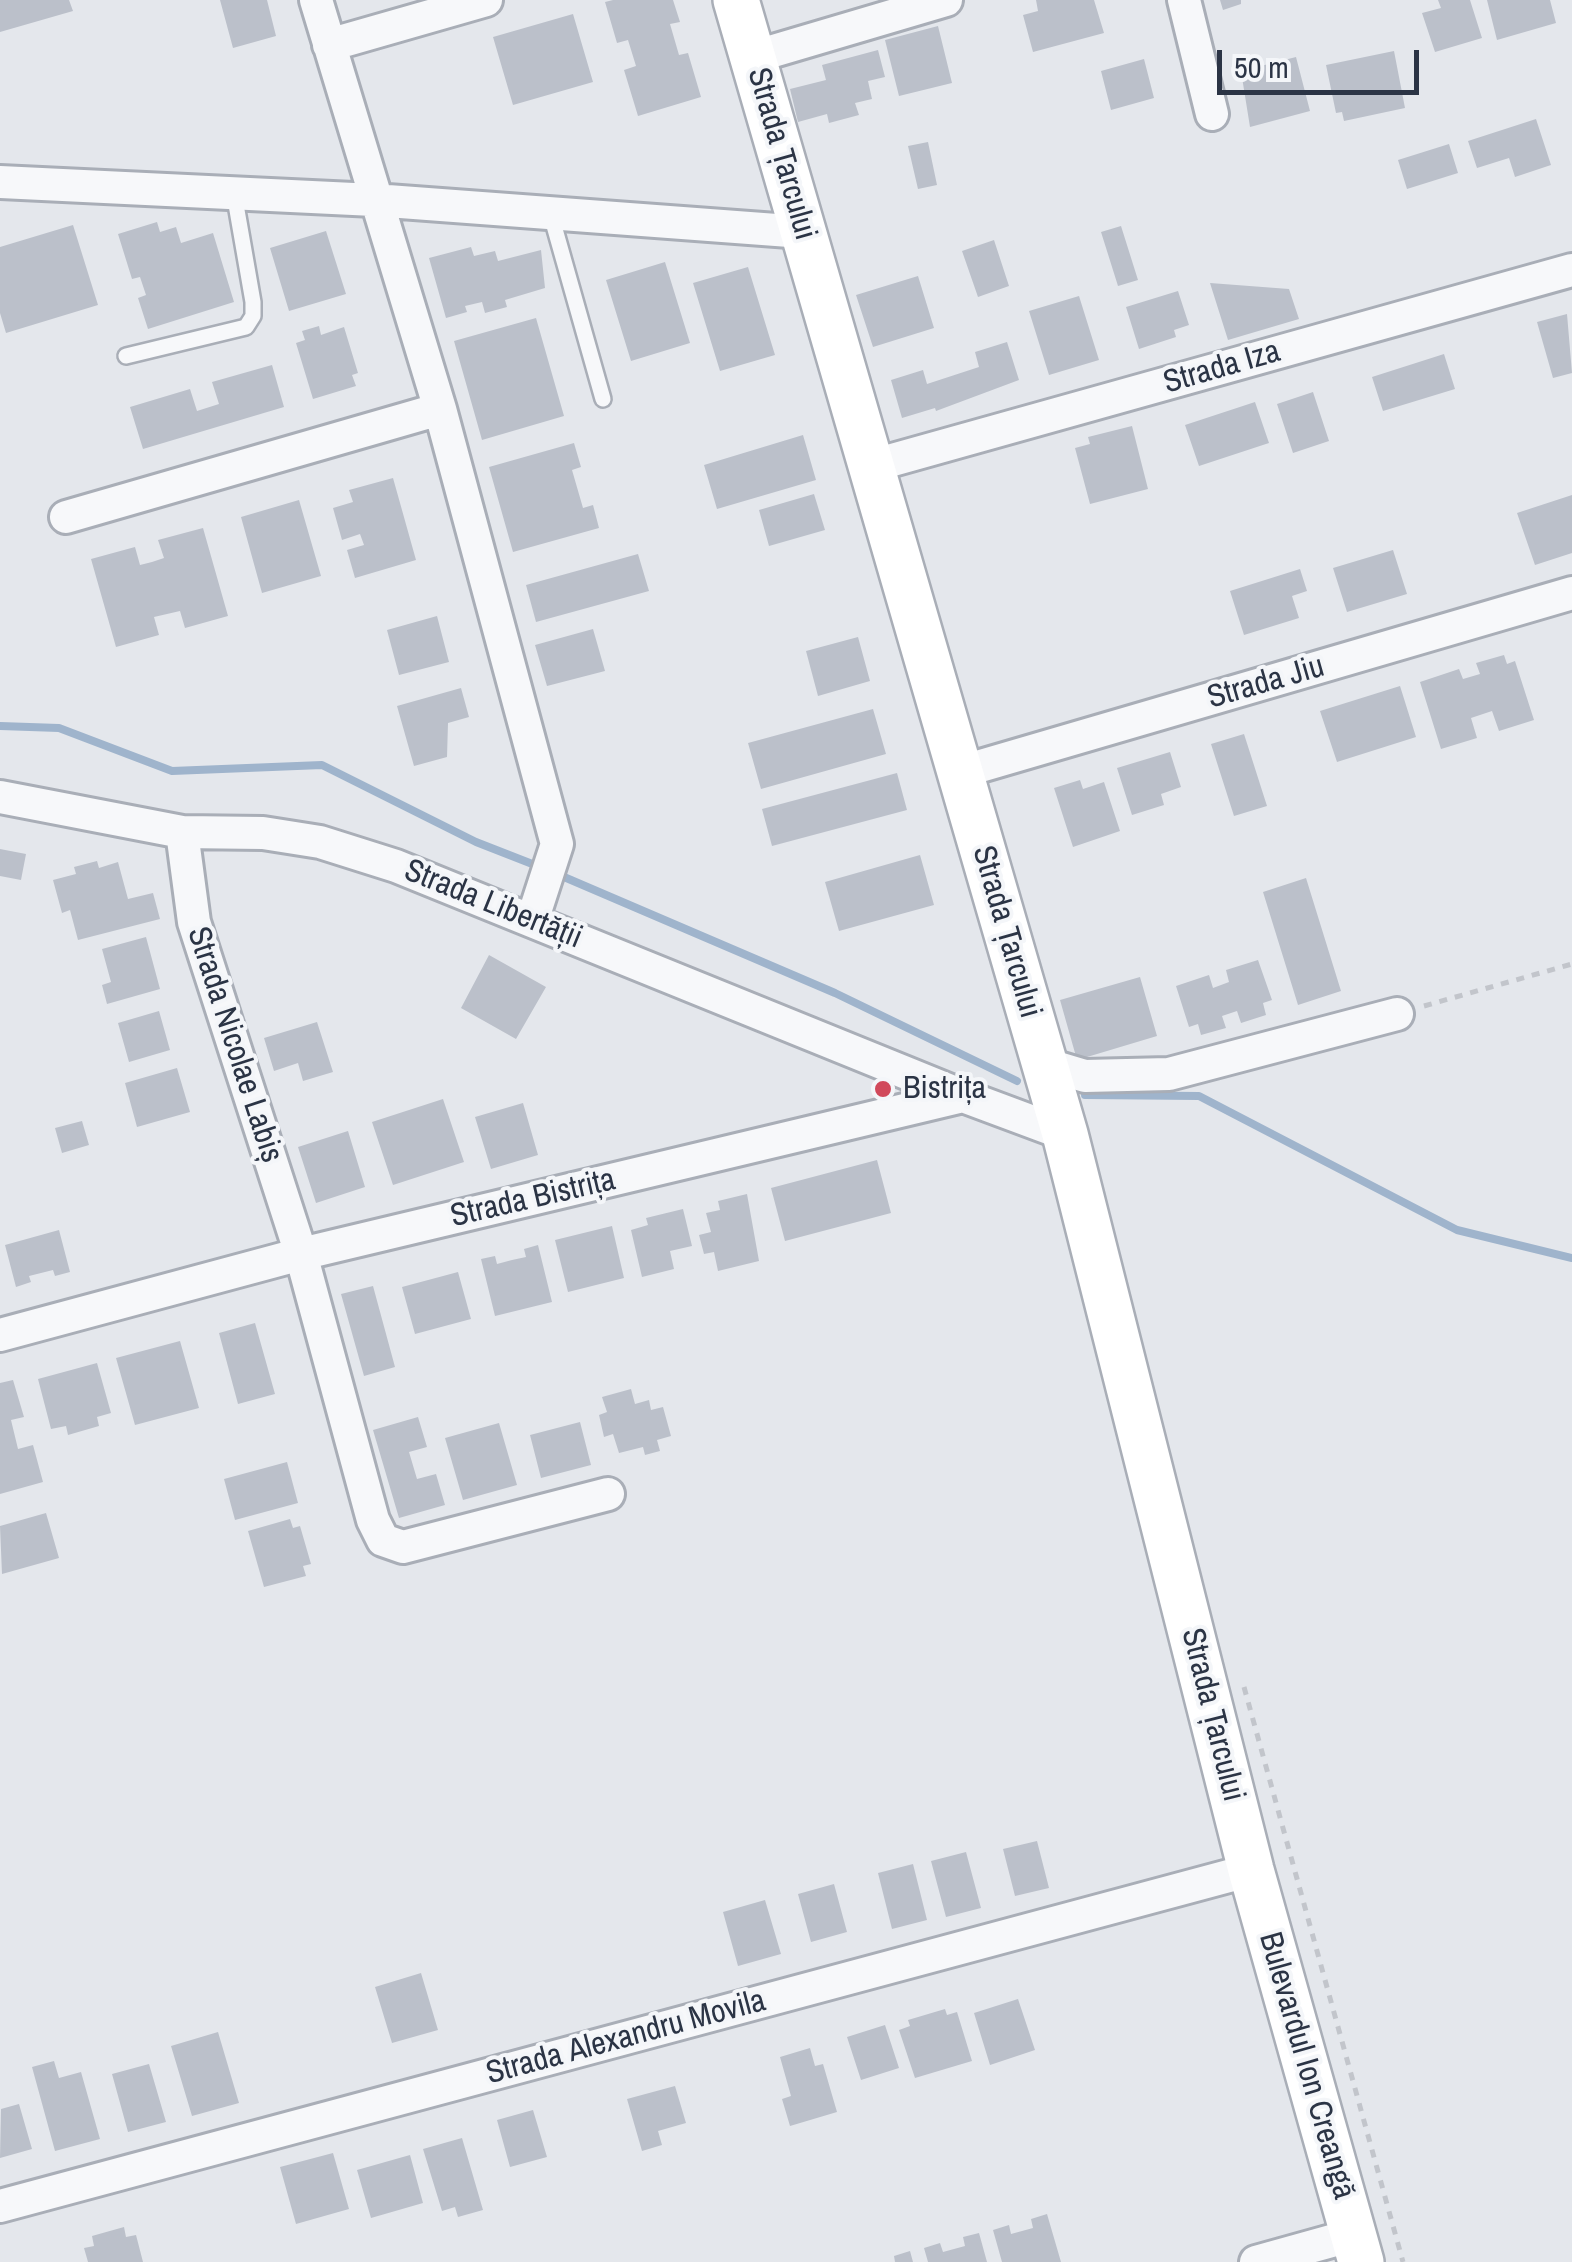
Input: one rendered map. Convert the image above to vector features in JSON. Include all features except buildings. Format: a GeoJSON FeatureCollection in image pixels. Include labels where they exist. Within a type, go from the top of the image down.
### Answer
{"type":"FeatureCollection","features":[{"type":"Feature","properties":{"kind":"street"},"geometry":{"type":"LineString","coordinates":[[316,0],[440,409],[557,844],[532,921]]}},
{"type":"Feature","properties":{"kind":"street"},"geometry":{"type":"LineString","coordinates":[[329,44],[486,0]]}},
{"type":"Feature","properties":{"kind":"street","name":"Strada Țarcului"},"geometry":{"type":"LineString","coordinates":[[736,0],[1065,1134],[1251,1870]]}},
{"type":"Feature","properties":{"kind":"street"},"geometry":{"type":"LineString","coordinates":[[753,58],[946,0]]}},
{"type":"Feature","properties":{"kind":"street"},"geometry":{"type":"LineString","coordinates":[[1184,0],[1212,114]]}},
{"type":"Feature","properties":{"kind":"street"},"geometry":{"type":"LineString","coordinates":[[0,182],[374,200],[804,232]]}},
{"type":"Feature","properties":{"kind":"street","name":"Strada Iza"},"geometry":{"type":"LineString","coordinates":[[871,466],[1572,270]]}},
{"type":"Feature","properties":{"kind":"street"},"geometry":{"type":"LineString","coordinates":[[66,517],[440,409]]}},
{"type":"Feature","properties":{"kind":"street","name":"Strada Jiu"},"geometry":{"type":"LineString","coordinates":[[960,772],[1572,593]]}},
{"type":"Feature","properties":{"kind":"street","name":"Strada Libertății"},"geometry":{"type":"LineString","coordinates":[[0,797],[182,832],[263,833],[320,842],[396,866],[964,1096]]}},
{"type":"Feature","properties":{"kind":"street","name":"Strada Nicolae Labiș"},"geometry":{"type":"LineString","coordinates":[[182,832],[194,922],[301,1254],[373,1520],[383,1540],[403,1548],[608,1494]]}},
{"type":"Feature","properties":{"kind":"street"},"geometry":{"type":"LineString","coordinates":[[1044,1064],[1085,1076],[1169,1074],[1397,1014]]}},
{"type":"Feature","properties":{"kind":"street"},"geometry":{"type":"LineString","coordinates":[[964,1096],[1065,1134]]}},
{"type":"Feature","properties":{"kind":"street","name":"Strada Bistrița"},"geometry":{"type":"LineString","coordinates":[[0,1334],[301,1254],[964,1096]]}},
{"type":"Feature","properties":{"kind":"street","name":"Strada Alexandru Movila"},"geometry":{"type":"LineString","coordinates":[[0,2206],[1251,1870]]}},
{"type":"Feature","properties":{"kind":"street","name":"Bulevardul Ion Creangă"},"geometry":{"type":"LineString","coordinates":[[1251,1870],[1357,2249]]}},
{"type":"Feature","properties":{"kind":"street"},"geometry":{"type":"LineString","coordinates":[[1256,2262],[1357,2249]]}},
{"type":"Feature","properties":{"kind":"lane"},"geometry":{"type":"LineString","coordinates":[[126,356],[246,327],[254,302],[234,193]]}},
{"type":"Feature","properties":{"kind":"lane"},"geometry":{"type":"LineString","coordinates":[[552,215],[603,399]]}},
{"type":"Feature","properties":{"kind":"path"},"geometry":{"type":"LineString","coordinates":[[1397,1014],[1572,964]]}},
{"type":"Feature","properties":{"kind":"waterway"},"geometry":{"type":"LineString","coordinates":[[0,726],[59,728],[172,771],[322,765],[476,842],[540,867]]}},
{"type":"Feature","properties":{"kind":"waterway"},"geometry":{"type":"LineString","coordinates":[[557,874],[835,993],[1017,1081]]}},
{"type":"Feature","properties":{"kind":"waterway"},"geometry":{"type":"LineString","coordinates":[[1085,1095],[1199,1096],[1457,1230],[1572,1258]]}},
{"type":"Feature","properties":{"kind":"place","name":"Bistrița"},"geometry":{"type":"Point","coordinates":[883,1089]}}]}
